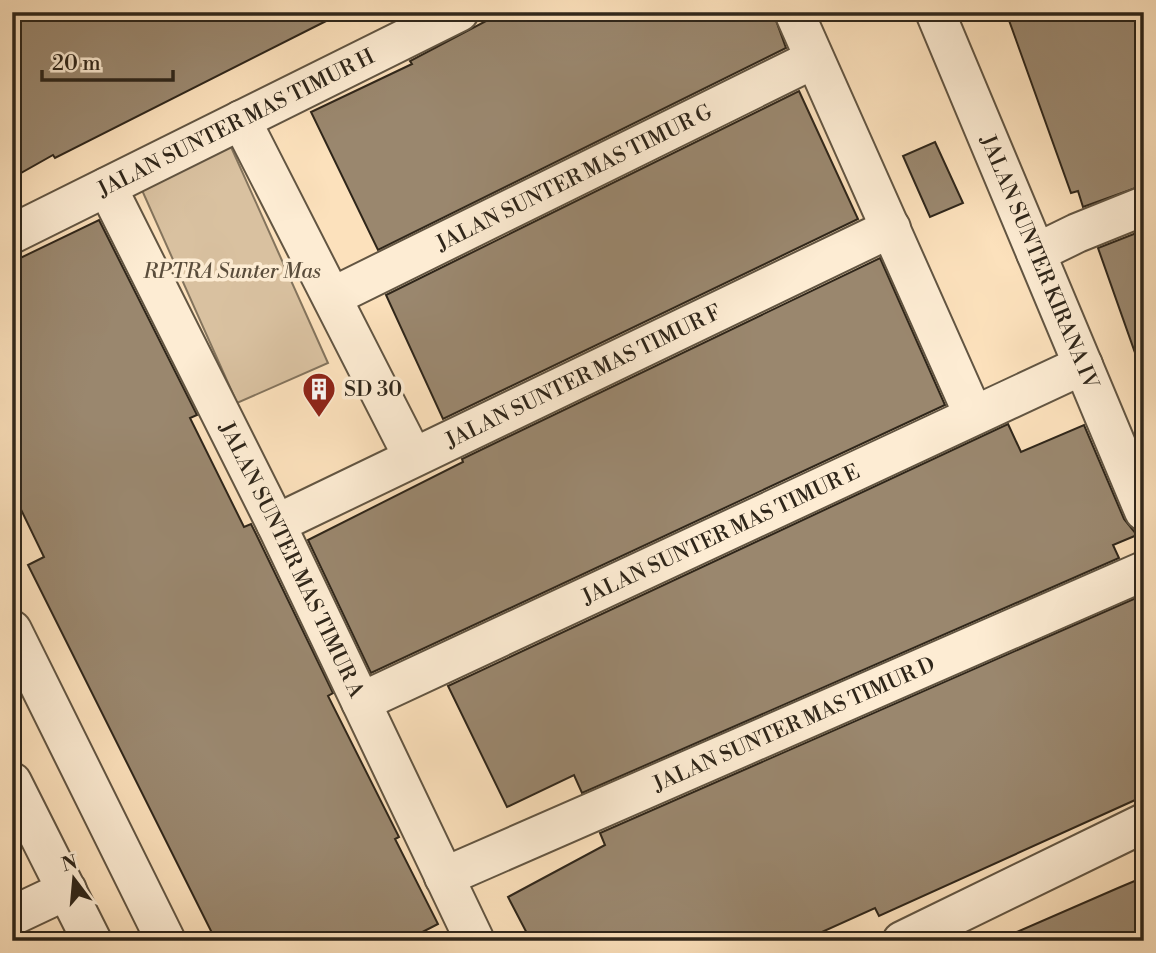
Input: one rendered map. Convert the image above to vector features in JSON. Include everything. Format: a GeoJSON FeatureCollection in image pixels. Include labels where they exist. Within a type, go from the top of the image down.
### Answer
{"type":"FeatureCollection","features":[{"type":"Feature","properties":{"kind":"street","name":"JALAN SUNTER MAS TIMUR H"},"geometry":{"type":"LineString","coordinates":[[12,234],[459,12]]}},
{"type":"Feature","properties":{"kind":"street"},"geometry":{"type":"LineString","coordinates":[[794,12],[974,414]]}},
{"type":"Feature","properties":{"kind":"street","name":"JALAN SUNTER KIRANA IV"},"geometry":{"type":"LineString","coordinates":[[949,17],[1036,253],[1083,365],[1135,466],[1144,511]]}},
{"type":"Feature","properties":{"kind":"street","name":"JALAN SUNTER MAS TIMUR G"},"geometry":{"type":"LineString","coordinates":[[332,297],[814,59]]}},
{"type":"Feature","properties":{"kind":"street"},"geometry":{"type":"LineString","coordinates":[[241,120],[413,457]]}},
{"type":"Feature","properties":{"kind":"street","name":"JALAN SUNTER MAS TIMUR A"},"geometry":{"type":"LineString","coordinates":[[107,187],[361,702],[444,877],[470,939]]}},
{"type":"Feature","properties":{"kind":"street"},"geometry":{"type":"LineString","coordinates":[[1036,253],[1144,206]]}},
{"type":"Feature","properties":{"kind":"street","name":"JALAN SUNTER MAS TIMUR F"},"geometry":{"type":"LineString","coordinates":[[275,524],[891,228]]}},
{"type":"Feature","properties":{"kind":"street","name":"JALAN SUNTER MAS TIMUR E"},"geometry":{"type":"LineString","coordinates":[[361,702],[1083,365]]}},
{"type":"Feature","properties":{"kind":"street","name":"JALAN SUNTER MAS TIMUR D"},"geometry":{"type":"LineString","coordinates":[[444,877],[1144,571]]}},
{"type":"Feature","properties":{"kind":"street"},"geometry":{"type":"LineString","coordinates":[[12,630],[166,941]]}},
{"type":"Feature","properties":{"kind":"street"},"geometry":{"type":"LineString","coordinates":[[12,782],[92,941]]}},
{"type":"Feature","properties":{"kind":"street"},"geometry":{"type":"LineString","coordinates":[[902,941],[1144,823]]}},
{"type":"Feature","properties":{"kind":"street"},"geometry":{"type":"LineString","coordinates":[[12,916],[66,890]]}},
{"type":"Feature","properties":{"kind":"green space","name":"RPTRA Sunter Mas"},"geometry":{"type":"Polygon","coordinates":[[[227,138],[328,363],[237,403],[137,179],[227,138]]]}},
{"type":"Feature","properties":{"kind":"building"},"geometry":{"type":"Polygon","coordinates":[[[12,12],[344,12],[55,158],[53,155],[12,178],[12,12]]]}},
{"type":"Feature","properties":{"kind":"building"},"geometry":{"type":"Polygon","coordinates":[[[503,12],[773,12],[786,48],[378,250],[311,112],[412,64],[410,61],[503,12]]]}},
{"type":"Feature","properties":{"kind":"building"},"geometry":{"type":"Polygon","coordinates":[[[1006,12],[1144,12],[1144,185],[1083,207],[1078,191],[1071,193],[1006,12]]]}},
{"type":"Feature","properties":{"kind":"building"},"geometry":{"type":"Polygon","coordinates":[[[799,91],[858,219],[443,419],[386,295],[799,91]]]}},
{"type":"Feature","properties":{"kind":"building"},"geometry":{"type":"Polygon","coordinates":[[[935,142],[963,203],[930,217],[903,156],[935,142]]]}},
{"type":"Feature","properties":{"kind":"building"},"geometry":{"type":"Polygon","coordinates":[[[99,220],[197,415],[190,418],[244,527],[251,524],[333,693],[328,696],[399,837],[395,839],[438,924],[405,941],[216,941],[28,565],[44,557],[12,491],[12,262],[99,220]]]}},
{"type":"Feature","properties":{"kind":"building"},"geometry":{"type":"Polygon","coordinates":[[[1144,230],[1144,363],[1139,364],[1098,248],[1144,230]]]}},
{"type":"Feature","properties":{"kind":"building"},"geometry":{"type":"Polygon","coordinates":[[[880,258],[945,405],[371,673],[308,540],[463,462],[462,459],[880,258]]]}},
{"type":"Feature","properties":{"kind":"building"},"geometry":{"type":"Polygon","coordinates":[[[1008,424],[1021,452],[1084,425],[1124,519],[1137,535],[1113,545],[1119,558],[582,793],[574,775],[507,807],[448,686],[1008,424]]]}},
{"type":"Feature","properties":{"kind":"building"},"geometry":{"type":"Polygon","coordinates":[[[1136,598],[1144,616],[1144,796],[879,916],[875,908],[802,941],[531,941],[508,897],[605,845],[600,833],[1136,598]]]}},
{"type":"Feature","properties":{"kind":"building"},"geometry":{"type":"Polygon","coordinates":[[[1144,877],[1144,941],[996,941],[1118,888],[1144,877]]]}},
{"type":"Feature","properties":{"kind":"place","name":"SD 30"},"geometry":{"type":"Point","coordinates":[319,419]}}]}
